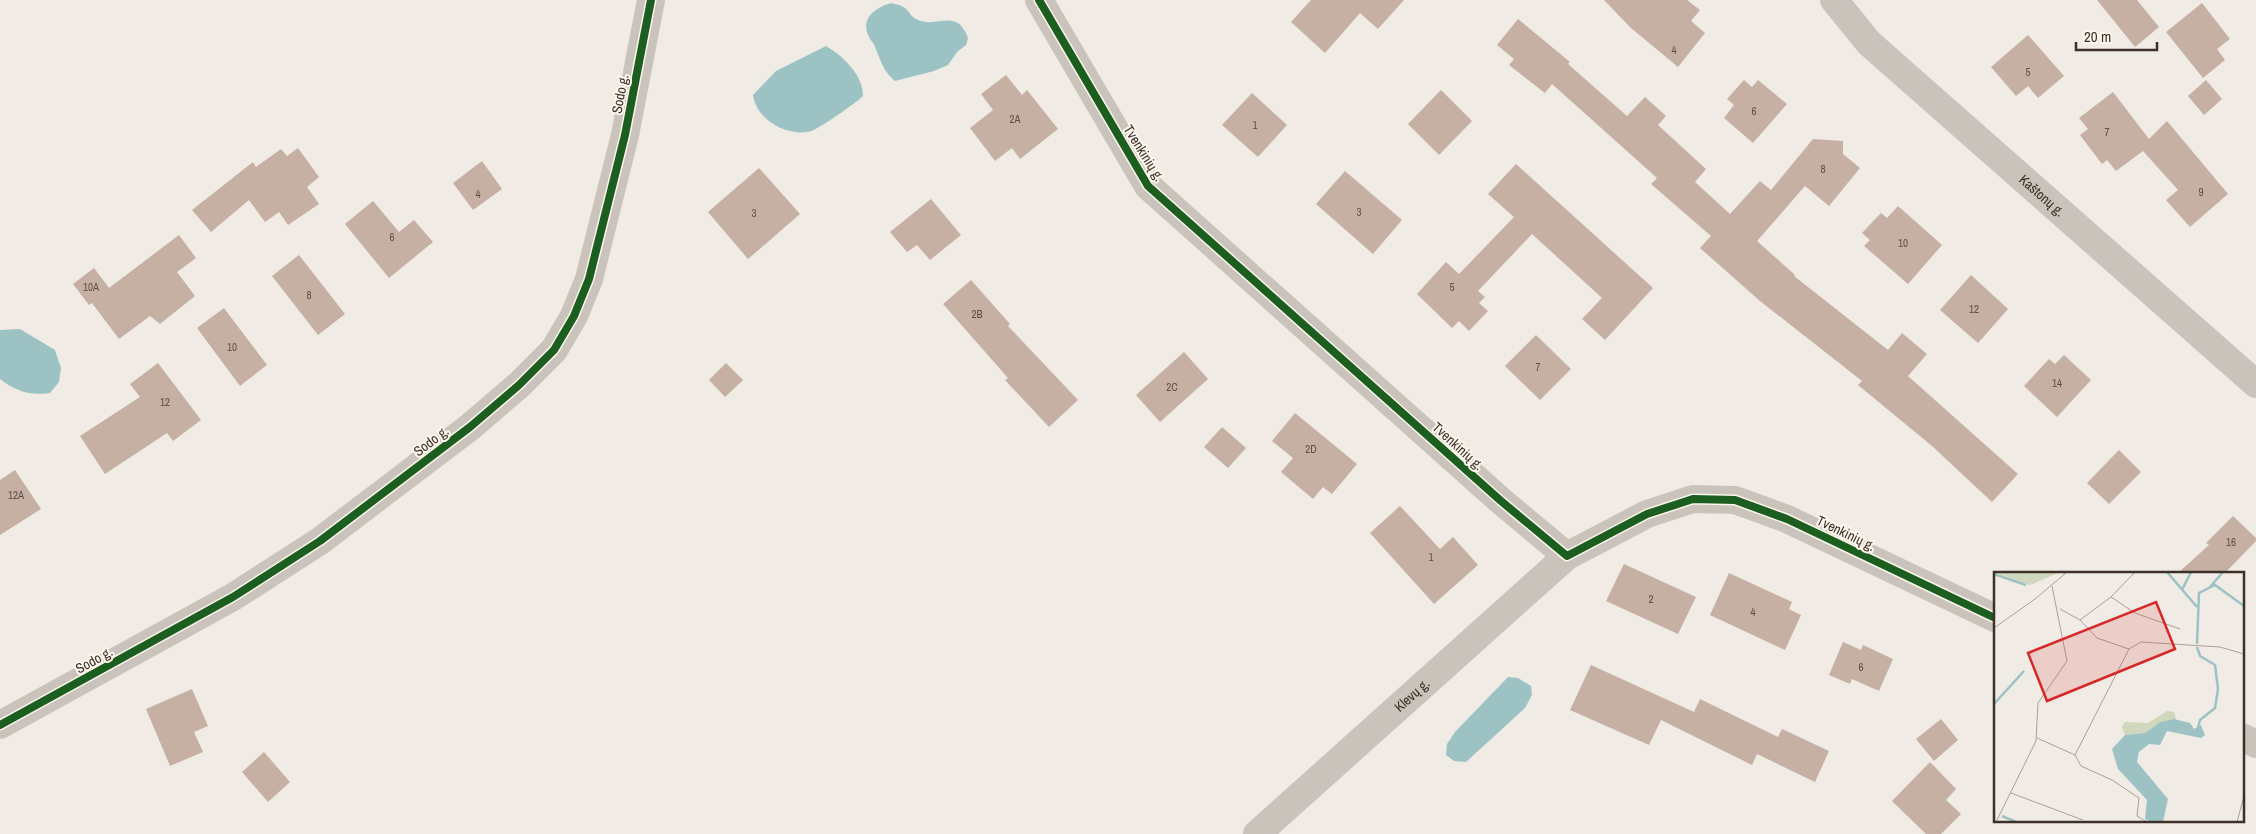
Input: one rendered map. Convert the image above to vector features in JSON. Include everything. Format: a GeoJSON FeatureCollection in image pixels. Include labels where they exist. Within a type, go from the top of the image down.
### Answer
{"type":"FeatureCollection","features":[{"type":"Feature","properties":{"kind":"street","name":"Sodo g."},"geometry":{"type":"LineString","coordinates":[[0,725],[224,602],[320,542],[470,427],[519,385],[554,350],[574,316],[589,279],[624,135],[651,0]]}},
{"type":"Feature","properties":{"kind":"street","name":"Tvenkinių g."},"geometry":{"type":"LineString","coordinates":[[1039,0],[1148,186],[1501,501],[1567,556],[1656,511],[1692,499],[1735,500],[1787,519],[1994,618]]}},
{"type":"Feature","properties":{"kind":"street","name":"Kaštonų g."},"geometry":{"type":"LineString","coordinates":[[1834,0],[1869,43],[2256,384]]}},
{"type":"Feature","properties":{"kind":"street","name":"Klevų g."},"geometry":{"type":"LineString","coordinates":[[1257,834],[1567,556]]}},
{"type":"Feature","properties":{"kind":"street"},"geometry":{"type":"LineString","coordinates":[[2244,738],[2256,744]]}},
{"type":"Feature","properties":{"kind":"water"},"geometry":{"type":"Polygon","coordinates":[[[891,3],[903,7],[914,18],[924,22],[952,21],[958,23],[968,38],[966,45],[957,52],[948,65],[934,71],[895,81],[883,66],[869,37],[866,24],[875,11],[891,3]]]}},
{"type":"Feature","properties":{"kind":"water"},"geometry":{"type":"Polygon","coordinates":[[[826,46],[851,67],[860,81],[863,96],[838,115],[811,131],[792,132],[774,125],[760,112],[755,104],[753,95],[776,71],[826,46]]]}},
{"type":"Feature","properties":{"kind":"water"},"geometry":{"type":"Polygon","coordinates":[[[20,329],[55,350],[61,368],[59,382],[50,393],[36,394],[23,392],[0,379],[0,330],[20,329]]]}},
{"type":"Feature","properties":{"kind":"water"},"geometry":{"type":"Polygon","coordinates":[[[1508,677],[1518,678],[1531,686],[1532,695],[1525,708],[1466,762],[1454,761],[1446,755],[1447,744],[1455,732],[1508,677]]]}},
{"type":"Feature","properties":{"kind":"building"},"geometry":{"type":"Polygon","coordinates":[[[1311,0],[1404,0],[1378,29],[1360,13],[1325,53],[1291,22],[1311,0]]]}},
{"type":"Feature","properties":{"kind":"building"},"geometry":{"type":"Polygon","coordinates":[[[1604,0],[1687,0],[1700,10],[1691,21],[1705,33],[1678,67],[1631,28],[1604,0]]]}},
{"type":"Feature","properties":{"kind":"building"},"geometry":{"type":"Polygon","coordinates":[[[2097,0],[2137,0],[2159,27],[2135,47],[2097,0]]]}},
{"type":"Feature","properties":{"kind":"building"},"geometry":{"type":"Polygon","coordinates":[[[2202,3],[2230,39],[2217,49],[2225,60],[2203,78],[2166,32],[2202,3]]]}},
{"type":"Feature","properties":{"kind":"building"},"geometry":{"type":"Polygon","coordinates":[[[1518,19],[1570,62],[1568,64],[1627,116],[1645,97],[1666,116],[1658,125],[1706,169],[1695,182],[1730,214],[1760,181],[1771,190],[1813,139],[1843,141],[1843,154],[1860,168],[1829,206],[1805,186],[1757,241],[1794,276],[1888,350],[1902,333],[1927,354],[1908,376],[2018,474],[1992,502],[1932,446],[1858,385],[1862,381],[1760,301],[1700,248],[1711,236],[1651,184],[1657,178],[1552,84],[1545,93],[1509,65],[1514,59],[1497,45],[1518,19]]]}},
{"type":"Feature","properties":{"kind":"building"},"geometry":{"type":"Polygon","coordinates":[[[2028,35],[2064,76],[2038,98],[2028,86],[2016,96],[1991,67],[2028,35]]]}},
{"type":"Feature","properties":{"kind":"building"},"geometry":{"type":"Polygon","coordinates":[[[1006,75],[1022,95],[1027,90],[1058,129],[1020,159],[1012,148],[995,161],[970,128],[993,110],[981,94],[1006,75]]]}},
{"type":"Feature","properties":{"kind":"building"},"geometry":{"type":"Polygon","coordinates":[[[1744,80],[1752,87],[1758,80],[1787,104],[1753,143],[1724,118],[1734,105],[1727,99],[1744,80]]]}},
{"type":"Feature","properties":{"kind":"building"},"geometry":{"type":"Polygon","coordinates":[[[2206,80],[2222,99],[2204,115],[2188,96],[2206,80]]]}},
{"type":"Feature","properties":{"kind":"building"},"geometry":{"type":"Polygon","coordinates":[[[1441,90],[1472,121],[1439,155],[1408,124],[1441,90]]]}},
{"type":"Feature","properties":{"kind":"building"},"geometry":{"type":"Polygon","coordinates":[[[2113,92],[2149,139],[2167,121],[2228,194],[2190,227],[2166,200],[2178,190],[2143,151],[2116,171],[2107,160],[2102,164],[2080,135],[2088,129],[2079,118],[2113,92]]]}},
{"type":"Feature","properties":{"kind":"building"},"geometry":{"type":"Polygon","coordinates":[[[1252,93],[1287,125],[1258,157],[1222,125],[1252,93]]]}},
{"type":"Feature","properties":{"kind":"building"},"geometry":{"type":"Polygon","coordinates":[[[298,148],[319,177],[307,187],[319,204],[288,225],[279,212],[265,222],[249,200],[211,232],[192,210],[253,162],[256,167],[281,149],[287,156],[298,148]]]}},
{"type":"Feature","properties":{"kind":"building"},"geometry":{"type":"Polygon","coordinates":[[[482,161],[502,189],[473,210],[453,183],[482,161]]]}},
{"type":"Feature","properties":{"kind":"building"},"geometry":{"type":"Polygon","coordinates":[[[1516,164],[1653,288],[1605,340],[1582,319],[1602,298],[1532,234],[1478,291],[1485,297],[1479,303],[1488,311],[1469,331],[1459,321],[1452,328],[1417,294],[1446,262],[1459,274],[1514,217],[1488,194],[1516,164]]]}},
{"type":"Feature","properties":{"kind":"building"},"geometry":{"type":"Polygon","coordinates":[[[759,168],[800,214],[748,259],[708,212],[759,168]]]}},
{"type":"Feature","properties":{"kind":"building"},"geometry":{"type":"Polygon","coordinates":[[[1345,171],[1402,220],[1373,254],[1316,204],[1345,171]]]}},
{"type":"Feature","properties":{"kind":"building"},"geometry":{"type":"Polygon","coordinates":[[[931,199],[961,235],[930,260],[917,245],[907,252],[890,232],[931,199]]]}},
{"type":"Feature","properties":{"kind":"building"},"geometry":{"type":"Polygon","coordinates":[[[373,201],[399,232],[414,220],[433,242],[389,278],[345,224],[373,201]]]}},
{"type":"Feature","properties":{"kind":"building"},"geometry":{"type":"Polygon","coordinates":[[[1898,206],[1942,245],[1908,284],[1864,246],[1870,240],[1862,233],[1881,213],[1887,218],[1898,206]]]}},
{"type":"Feature","properties":{"kind":"building"},"geometry":{"type":"Polygon","coordinates":[[[179,235],[196,258],[177,272],[195,296],[160,324],[150,316],[119,339],[92,303],[89,305],[73,284],[94,268],[109,288],[179,235]]]}},
{"type":"Feature","properties":{"kind":"building"},"geometry":{"type":"Polygon","coordinates":[[[299,255],[345,314],[318,335],[272,276],[299,255]]]}},
{"type":"Feature","properties":{"kind":"building"},"geometry":{"type":"Polygon","coordinates":[[[1971,275],[2008,309],[1978,343],[1940,310],[1971,275]]]}},
{"type":"Feature","properties":{"kind":"building"},"geometry":{"type":"Polygon","coordinates":[[[971,280],[1010,324],[1008,326],[1078,400],[1049,427],[1005,380],[1008,378],[943,304],[971,280]]]}},
{"type":"Feature","properties":{"kind":"building"},"geometry":{"type":"Polygon","coordinates":[[[224,308],[267,365],[240,386],[197,328],[224,308]]]}},
{"type":"Feature","properties":{"kind":"building"},"geometry":{"type":"Polygon","coordinates":[[[1536,335],[1571,369],[1540,400],[1505,366],[1536,335]]]}},
{"type":"Feature","properties":{"kind":"building"},"geometry":{"type":"Polygon","coordinates":[[[1184,352],[1208,379],[1160,422],[1136,395],[1184,352]]]}},
{"type":"Feature","properties":{"kind":"building"},"geometry":{"type":"Polygon","coordinates":[[[2064,355],[2091,380],[2057,417],[2024,386],[2049,359],[2055,364],[2064,355]]]}},
{"type":"Feature","properties":{"kind":"building"},"geometry":{"type":"Polygon","coordinates":[[[158,363],[201,420],[173,441],[167,433],[105,474],[80,436],[140,397],[130,384],[158,363]]]}},
{"type":"Feature","properties":{"kind":"building"},"geometry":{"type":"Polygon","coordinates":[[[726,363],[743,380],[725,397],[709,380],[726,363]]]}},
{"type":"Feature","properties":{"kind":"building"},"geometry":{"type":"Polygon","coordinates":[[[1295,413],[1357,464],[1332,494],[1323,487],[1313,499],[1281,472],[1293,458],[1272,441],[1295,413]]]}},
{"type":"Feature","properties":{"kind":"building"},"geometry":{"type":"Polygon","coordinates":[[[1222,427],[1246,448],[1228,468],[1204,447],[1222,427]]]}},
{"type":"Feature","properties":{"kind":"building"},"geometry":{"type":"Polygon","coordinates":[[[2119,450],[2141,472],[2109,504],[2087,483],[2119,450]]]}},
{"type":"Feature","properties":{"kind":"building"},"geometry":{"type":"Polygon","coordinates":[[[15,470],[41,509],[0,535],[0,480],[15,470]]]}},
{"type":"Feature","properties":{"kind":"building"},"geometry":{"type":"Polygon","coordinates":[[[1400,506],[1440,549],[1453,537],[1478,565],[1434,604],[1370,533],[1400,506]]]}},
{"type":"Feature","properties":{"kind":"building"},"geometry":{"type":"Polygon","coordinates":[[[2233,516],[2256,538],[2256,541],[2226,572],[2179,572],[2209,545],[2206,543],[2233,516]]]}},
{"type":"Feature","properties":{"kind":"building"},"geometry":{"type":"Polygon","coordinates":[[[1624,564],[1696,597],[1678,634],[1606,601],[1624,564]]]}},
{"type":"Feature","properties":{"kind":"building"},"geometry":{"type":"Polygon","coordinates":[[[1729,573],[1792,602],[1789,609],[1801,615],[1785,650],[1710,615],[1729,573]]]}},
{"type":"Feature","properties":{"kind":"building"},"geometry":{"type":"Polygon","coordinates":[[[1843,642],[1861,650],[1863,645],[1893,659],[1879,691],[1852,679],[1850,684],[1829,675],[1843,642]]]}},
{"type":"Feature","properties":{"kind":"building"},"geometry":{"type":"Polygon","coordinates":[[[1591,665],[1694,712],[1700,699],[1778,737],[1782,729],[1829,751],[1815,782],[1757,754],[1752,765],[1661,720],[1649,745],[1570,710],[1591,665]]]}},
{"type":"Feature","properties":{"kind":"building"},"geometry":{"type":"Polygon","coordinates":[[[192,689],[208,726],[194,732],[203,752],[170,766],[146,709],[192,689]]]}},
{"type":"Feature","properties":{"kind":"building"},"geometry":{"type":"Polygon","coordinates":[[[1941,719],[1958,740],[1934,761],[1916,739],[1941,719]]]}},
{"type":"Feature","properties":{"kind":"building"},"geometry":{"type":"Polygon","coordinates":[[[264,752],[290,782],[268,802],[242,772],[264,752]]]}},
{"type":"Feature","properties":{"kind":"building"},"geometry":{"type":"Polygon","coordinates":[[[1930,762],[1956,789],[1946,800],[1961,814],[1941,834],[1926,834],[1892,801],[1930,762]]]}},
{"type":"Feature","properties":{"kind":"cycle path"},"geometry":{"type":"LineString","coordinates":[[0,725],[233,597],[320,541],[470,427],[519,385],[554,350],[574,316],[589,279],[625,135],[651,0]]}},
{"type":"Feature","properties":{"kind":"cycle path"},"geometry":{"type":"LineString","coordinates":[[1039,0],[1148,186],[1501,501],[1567,556],[1647,514],[1693,499],[1735,500],[1787,519],[1994,618]]}}]}
